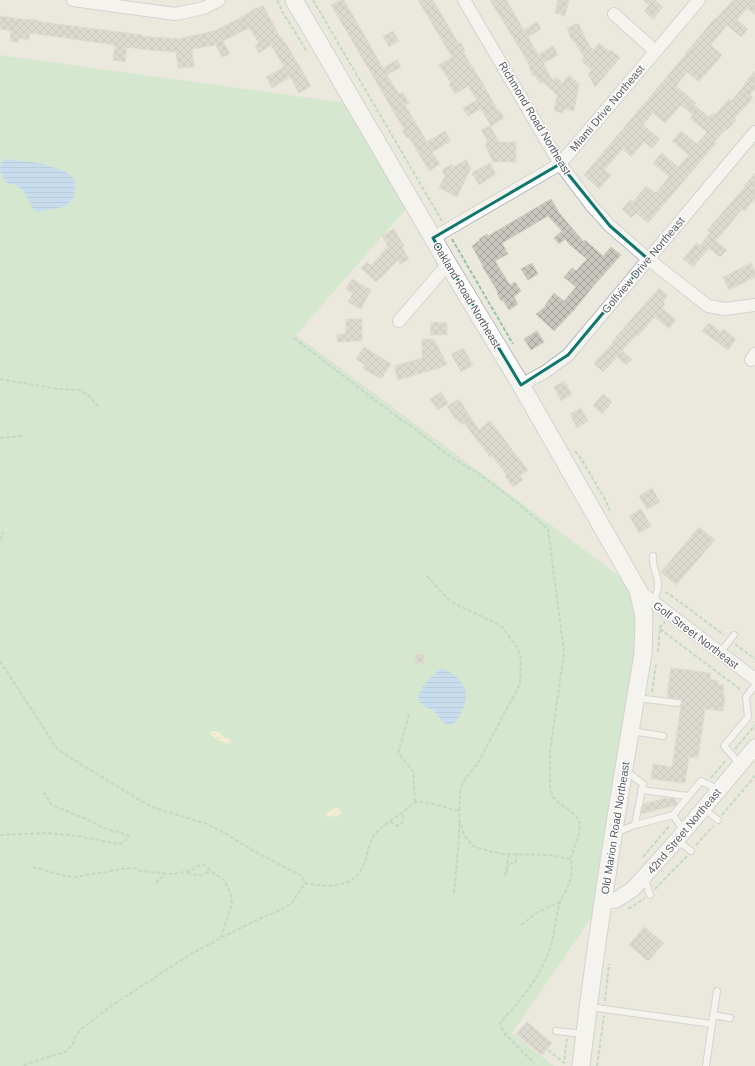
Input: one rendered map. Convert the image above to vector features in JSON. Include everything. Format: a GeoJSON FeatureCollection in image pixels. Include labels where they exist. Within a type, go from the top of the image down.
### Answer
{"type":"FeatureCollection","features":[{"type":"Feature","properties":{"kind":"main road","name":"Oakland Road Northeast"},"geometry":{"type":"LineString","coordinates":[[294,0],[448,264],[521,385],[638,590]]}},
{"type":"Feature","properties":{"kind":"main road","name":"Old Marion Road Northeast"},"geometry":{"type":"LineString","coordinates":[[581,1066],[585,1035],[596,1008],[603,901],[643,654],[644,616],[638,590]]}},
{"type":"Feature","properties":{"kind":"street"},"geometry":{"type":"LineString","coordinates":[[73,0],[176,14],[204,8],[219,0]]}},
{"type":"Feature","properties":{"kind":"street","name":"Richmond Road Northeast"},"geometry":{"type":"LineString","coordinates":[[464,0],[560,164],[591,205],[610,226],[708,306],[725,309],[755,305]]}},
{"type":"Feature","properties":{"kind":"street","name":"Miami Drive Northeast"},"geometry":{"type":"LineString","coordinates":[[433,238],[560,164],[699,0]]}},
{"type":"Feature","properties":{"kind":"street"},"geometry":{"type":"LineString","coordinates":[[614,14],[655,51]]}},
{"type":"Feature","properties":{"kind":"street","name":"Golfview Drive Northeast"},"geometry":{"type":"LineString","coordinates":[[521,385],[545,372],[568,355],[755,132]]}},
{"type":"Feature","properties":{"kind":"street"},"geometry":{"type":"LineString","coordinates":[[399,320],[448,264]]}},
{"type":"Feature","properties":{"kind":"street","name":"Golf Street Northeast"},"geometry":{"type":"LineString","coordinates":[[638,590],[755,679]]}},
{"type":"Feature","properties":{"kind":"street","name":"42nd Street Northeast"},"geometry":{"type":"LineString","coordinates":[[603,901],[616,900],[632,889],[644,877],[755,747]]}},
{"type":"Feature","properties":{"kind":"lane"},"geometry":{"type":"LineString","coordinates":[[653,556],[652,561],[658,586],[654,602]]}},
{"type":"Feature","properties":{"kind":"lane"},"geometry":{"type":"LineString","coordinates":[[720,653],[732,638]]}},
{"type":"Feature","properties":{"kind":"lane"},"geometry":{"type":"LineString","coordinates":[[740,765],[724,746],[748,717],[746,697],[755,685]]}},
{"type":"Feature","properties":{"kind":"lane"},"geometry":{"type":"LineString","coordinates":[[636,698],[678,703]]}},
{"type":"Feature","properties":{"kind":"lane"},"geometry":{"type":"LineString","coordinates":[[630,731],[663,736]]}},
{"type":"Feature","properties":{"kind":"lane"},"geometry":{"type":"LineString","coordinates":[[624,770],[643,784],[635,825]]}},
{"type":"Feature","properties":{"kind":"lane"},"geometry":{"type":"LineString","coordinates":[[613,833],[635,825],[672,815],[701,781],[719,790]]}},
{"type":"Feature","properties":{"kind":"lane"},"geometry":{"type":"LineString","coordinates":[[641,790],[688,796]]}},
{"type":"Feature","properties":{"kind":"lane"},"geometry":{"type":"LineString","coordinates":[[703,808],[718,820]]}},
{"type":"Feature","properties":{"kind":"lane"},"geometry":{"type":"LineString","coordinates":[[672,815],[681,835],[691,851]]}},
{"type":"Feature","properties":{"kind":"lane"},"geometry":{"type":"LineString","coordinates":[[644,877],[650,895]]}},
{"type":"Feature","properties":{"kind":"lane"},"geometry":{"type":"LineString","coordinates":[[706,1066],[717,991]]}},
{"type":"Feature","properties":{"kind":"lane"},"geometry":{"type":"LineString","coordinates":[[596,1008],[712,1024]]}},
{"type":"Feature","properties":{"kind":"lane"},"geometry":{"type":"LineString","coordinates":[[713,1015],[730,1018]]}},
{"type":"Feature","properties":{"kind":"lane"},"geometry":{"type":"LineString","coordinates":[[556,1031],[585,1035]]}},
{"type":"Feature","properties":{"kind":"path"},"geometry":{"type":"LineString","coordinates":[[277,0],[283,15],[307,52]]}},
{"type":"Feature","properties":{"kind":"path"},"geometry":{"type":"LineString","coordinates":[[313,0],[444,225]]}},
{"type":"Feature","properties":{"kind":"path"},"geometry":{"type":"LineString","coordinates":[[451,236],[514,346]]}},
{"type":"Feature","properties":{"kind":"path"},"geometry":{"type":"LineString","coordinates":[[294,338],[444,452],[478,473],[548,529],[564,652],[550,752],[550,787],[553,797],[576,816],[580,823],[579,834],[571,859],[572,870],[570,880],[560,902],[552,942],[546,958],[536,978],[524,995],[500,1023],[504,1034],[534,1063]]}},
{"type":"Feature","properties":{"kind":"path"},"geometry":{"type":"LineString","coordinates":[[0,379],[58,389],[78,390],[88,395],[98,406]]}},
{"type":"Feature","properties":{"kind":"path"},"geometry":{"type":"LineString","coordinates":[[0,438],[22,436]]}},
{"type":"Feature","properties":{"kind":"path"},"geometry":{"type":"LineString","coordinates":[[573,449],[580,457],[606,501],[611,515]]}},
{"type":"Feature","properties":{"kind":"path"},"geometry":{"type":"LineString","coordinates":[[0,540],[3,532]]}},
{"type":"Feature","properties":{"kind":"path"},"geometry":{"type":"LineString","coordinates":[[427,576],[451,601],[498,624],[503,628],[518,648],[521,660],[520,684],[478,763],[462,783],[454,893]]}},
{"type":"Feature","properties":{"kind":"path"},"geometry":{"type":"LineString","coordinates":[[658,588],[732,638],[755,659]]}},
{"type":"Feature","properties":{"kind":"path"},"geometry":{"type":"LineString","coordinates":[[660,629],[748,695]]}},
{"type":"Feature","properties":{"kind":"path"},"geometry":{"type":"LineString","coordinates":[[0,661],[58,750],[155,808],[214,827],[252,850],[302,876],[305,883]]}},
{"type":"Feature","properties":{"kind":"path"},"geometry":{"type":"LineString","coordinates":[[409,715],[398,753],[413,771],[415,803]]}},
{"type":"Feature","properties":{"kind":"path"},"geometry":{"type":"LineString","coordinates":[[0,835],[46,833],[78,836],[119,844],[126,842],[129,836],[103,828],[91,821],[51,804],[43,791]]}},
{"type":"Feature","properties":{"kind":"path"},"geometry":{"type":"LineString","coordinates":[[305,883],[319,886],[330,886],[337,885],[354,878],[361,870],[373,838],[382,828],[415,803],[431,804],[459,811]]}},
{"type":"Feature","properties":{"kind":"path"},"geometry":{"type":"LineString","coordinates":[[390,822],[400,826],[404,821],[402,813]]}},
{"type":"Feature","properties":{"kind":"path"},"geometry":{"type":"LineString","coordinates":[[459,818],[464,836],[473,846],[504,854],[549,855],[571,859]]}},
{"type":"Feature","properties":{"kind":"path"},"geometry":{"type":"LineString","coordinates":[[509,854],[505,875],[509,863],[515,864],[517,854]]}},
{"type":"Feature","properties":{"kind":"path"},"geometry":{"type":"LineString","coordinates":[[184,873],[200,865],[204,865],[224,880],[230,892],[232,903],[221,938]]}},
{"type":"Feature","properties":{"kind":"path"},"geometry":{"type":"LineString","coordinates":[[33,867],[65,876],[75,877],[134,868],[141,871],[200,875],[205,874],[210,870]]}},
{"type":"Feature","properties":{"kind":"path"},"geometry":{"type":"LineString","coordinates":[[156,883],[166,873]]}},
{"type":"Feature","properties":{"kind":"path"},"geometry":{"type":"LineString","coordinates":[[24,1066],[29,1063],[65,1052],[73,1044],[75,1037],[80,1030],[92,1019],[189,955],[291,904],[305,883]]}},
{"type":"Feature","properties":{"kind":"path"},"geometry":{"type":"LineString","coordinates":[[521,925],[538,912],[560,902]]}},
{"type":"Feature","properties":{"kind":"path"},"geometry":{"type":"LineString","coordinates":[[597,1066],[596,1008],[609,964]]}},
{"type":"Feature","properties":{"kind":"path"},"geometry":{"type":"LineString","coordinates":[[548,1050],[564,1063],[568,1032]]}},
{"type":"Feature","properties":{"kind":"highlighted area"},"geometry":{"type":"Polygon","coordinates":[[[560,164],[610,226],[648,259],[568,355],[521,385],[433,238],[560,164]]]}},
{"type":"Feature","properties":{"kind":"green space"},"geometry":{"type":"Polygon","coordinates":[[[0,55],[347,103],[412,202],[296,335],[638,590],[644,616],[603,901],[512,1033],[554,1066],[0,1066],[0,55]]]}},
{"type":"Feature","properties":{"kind":"sand"},"geometry":{"type":"Polygon","coordinates":[[[212,731],[219,732],[224,737],[229,738],[232,743],[226,743],[217,739],[209,733],[212,731]]]}},
{"type":"Feature","properties":{"kind":"sand"},"geometry":{"type":"Polygon","coordinates":[[[335,808],[339,808],[341,813],[337,817],[326,817],[326,813],[335,808]]]}},
{"type":"Feature","properties":{"kind":"water"},"geometry":{"type":"Polygon","coordinates":[[[5,159],[40,163],[64,171],[75,180],[74,197],[66,206],[38,212],[34,210],[23,190],[14,184],[8,184],[4,180],[0,170],[1,163],[5,159]]]}},
{"type":"Feature","properties":{"kind":"water"},"geometry":{"type":"Polygon","coordinates":[[[442,668],[450,672],[458,679],[466,691],[466,699],[463,707],[458,718],[452,725],[445,724],[433,710],[422,705],[418,698],[424,685],[442,668]]]}},
{"type":"Feature","properties":{"kind":"building"},"geometry":{"type":"Polygon","coordinates":[[[340,0],[344,0],[383,68],[397,60],[401,67],[387,75],[399,94],[403,92],[409,103],[405,105],[427,142],[445,131],[451,141],[432,152],[440,164],[429,171],[409,137],[407,138],[402,130],[404,129],[331,5],[340,0]]]}},
{"type":"Feature","properties":{"kind":"building"},"geometry":{"type":"Polygon","coordinates":[[[418,0],[433,0],[459,44],[461,43],[465,51],[463,52],[498,111],[500,110],[504,118],[491,126],[481,109],[468,116],[463,108],[477,100],[468,86],[455,94],[449,85],[451,83],[439,65],[452,57],[418,0]]]}},
{"type":"Feature","properties":{"kind":"building"},"geometry":{"type":"Polygon","coordinates":[[[490,0],[506,0],[524,30],[537,22],[541,29],[528,37],[538,55],[553,46],[558,55],[543,63],[553,81],[556,77],[563,83],[569,75],[579,84],[574,111],[564,109],[563,113],[554,111],[557,95],[543,82],[540,84],[535,75],[533,76],[526,59],[490,0]]]}},
{"type":"Feature","properties":{"kind":"building"},"geometry":{"type":"Polygon","coordinates":[[[558,0],[569,0],[565,16],[555,13],[558,0]]]}},
{"type":"Feature","properties":{"kind":"building"},"geometry":{"type":"Polygon","coordinates":[[[643,0],[655,0],[663,7],[653,19],[644,11],[649,5],[643,0]]]}},
{"type":"Feature","properties":{"kind":"building"},"geometry":{"type":"Polygon","coordinates":[[[733,0],[755,0],[755,15],[747,8],[737,20],[748,29],[741,37],[727,25],[711,45],[722,55],[699,82],[687,72],[676,86],[696,103],[694,105],[709,117],[713,113],[715,115],[729,99],[731,101],[755,71],[755,89],[750,95],[753,98],[734,119],[736,120],[714,142],[716,143],[648,223],[636,213],[631,218],[622,209],[630,200],[633,202],[646,186],[656,193],[669,177],[653,163],[662,153],[678,167],[689,155],[672,141],[681,131],[697,144],[707,132],[690,118],[693,115],[681,105],[665,123],[653,113],[643,125],[660,139],[652,148],[644,142],[631,157],[623,149],[604,170],[611,175],[599,189],[584,175],[715,18],[716,19],[733,0]]]}},
{"type":"Feature","properties":{"kind":"building"},"geometry":{"type":"Polygon","coordinates":[[[263,5],[280,37],[285,42],[311,86],[299,93],[290,77],[272,88],[266,77],[284,67],[271,45],[259,53],[255,45],[259,43],[249,28],[223,41],[230,54],[222,57],[216,45],[192,49],[194,67],[178,68],[176,52],[127,47],[125,62],[113,60],[115,45],[30,33],[29,40],[19,38],[18,42],[10,41],[11,31],[0,29],[0,16],[142,35],[141,36],[178,39],[214,31],[263,5]]]}},
{"type":"Feature","properties":{"kind":"building"},"geometry":{"type":"Polygon","coordinates":[[[575,24],[579,24],[586,40],[593,50],[599,43],[609,51],[611,50],[620,58],[595,87],[588,74],[592,70],[581,61],[584,57],[574,41],[572,41],[567,28],[575,24]]]}},
{"type":"Feature","properties":{"kind":"building"},"geometry":{"type":"Polygon","coordinates":[[[393,31],[399,41],[389,47],[383,36],[393,31]]]}},
{"type":"Feature","properties":{"kind":"building"},"geometry":{"type":"Polygon","coordinates":[[[490,126],[499,142],[516,142],[516,162],[493,162],[485,144],[488,142],[481,130],[490,126]]]}},
{"type":"Feature","properties":{"kind":"building"},"geometry":{"type":"Polygon","coordinates":[[[466,160],[471,168],[457,197],[439,188],[445,176],[442,170],[452,164],[453,167],[466,160]]]}},
{"type":"Feature","properties":{"kind":"building"},"geometry":{"type":"Polygon","coordinates":[[[490,163],[496,174],[479,185],[472,173],[490,163]]]}},
{"type":"Feature","properties":{"kind":"building"},"geometry":{"type":"Polygon","coordinates":[[[755,173],[755,198],[745,211],[742,209],[716,241],[727,250],[720,257],[709,248],[693,267],[683,259],[696,243],[700,246],[710,233],[707,230],[745,187],[744,186],[755,173]]]}},
{"type":"Feature","properties":{"kind":"building"},"geometry":{"type":"Polygon","coordinates":[[[551,199],[560,214],[584,242],[585,240],[603,256],[611,247],[621,255],[554,331],[536,314],[546,306],[545,305],[554,293],[564,301],[576,287],[564,277],[572,268],[576,271],[587,259],[565,239],[559,244],[554,238],[562,231],[548,216],[502,243],[508,254],[495,261],[510,285],[515,282],[521,291],[514,297],[518,304],[509,310],[503,300],[501,301],[497,293],[498,292],[472,246],[487,234],[488,236],[551,199]]]}},
{"type":"Feature","properties":{"kind":"building"},"geometry":{"type":"Polygon","coordinates":[[[394,229],[404,246],[402,247],[409,259],[400,264],[398,260],[376,282],[361,268],[367,262],[371,266],[388,246],[382,236],[394,229]]]}},
{"type":"Feature","properties":{"kind":"building"},"geometry":{"type":"Polygon","coordinates":[[[532,263],[538,274],[528,280],[521,269],[532,263]]]}},
{"type":"Feature","properties":{"kind":"building"},"geometry":{"type":"Polygon","coordinates":[[[751,263],[755,271],[755,277],[729,290],[723,277],[751,263]]]}},
{"type":"Feature","properties":{"kind":"building"},"geometry":{"type":"Polygon","coordinates":[[[352,279],[371,290],[361,309],[348,302],[353,293],[346,289],[352,279]]]}},
{"type":"Feature","properties":{"kind":"building"},"geometry":{"type":"Polygon","coordinates":[[[659,288],[668,296],[663,302],[665,304],[662,308],[676,320],[669,329],[655,317],[622,351],[632,359],[626,365],[617,357],[603,372],[594,363],[613,343],[612,342],[622,330],[659,288]]]}},
{"type":"Feature","properties":{"kind":"building"},"geometry":{"type":"Polygon","coordinates":[[[346,319],[362,319],[362,341],[337,342],[337,334],[346,334],[346,319]]]}},
{"type":"Feature","properties":{"kind":"building"},"geometry":{"type":"Polygon","coordinates":[[[431,322],[447,323],[447,335],[430,335],[431,322]]]}},
{"type":"Feature","properties":{"kind":"building"},"geometry":{"type":"Polygon","coordinates":[[[709,323],[721,332],[723,329],[736,339],[728,350],[702,331],[709,323]]]}},
{"type":"Feature","properties":{"kind":"building"},"geometry":{"type":"Polygon","coordinates":[[[537,331],[544,342],[531,350],[524,339],[537,331]]]}},
{"type":"Feature","properties":{"kind":"building"},"geometry":{"type":"Polygon","coordinates":[[[422,339],[434,339],[447,364],[435,370],[398,380],[394,366],[422,358],[422,339]]]}},
{"type":"Feature","properties":{"kind":"building"},"geometry":{"type":"Polygon","coordinates":[[[364,347],[391,364],[381,379],[362,368],[365,365],[356,359],[364,347]]]}},
{"type":"Feature","properties":{"kind":"building"},"geometry":{"type":"Polygon","coordinates":[[[463,348],[473,365],[461,372],[451,354],[463,348]]]}},
{"type":"Feature","properties":{"kind":"building"},"geometry":{"type":"Polygon","coordinates":[[[564,381],[572,394],[561,401],[554,387],[564,381]]]}},
{"type":"Feature","properties":{"kind":"building"},"geometry":{"type":"Polygon","coordinates":[[[441,392],[448,403],[438,410],[430,399],[441,392]]]}},
{"type":"Feature","properties":{"kind":"building"},"geometry":{"type":"Polygon","coordinates":[[[603,394],[612,402],[602,414],[593,406],[603,394]]]}},
{"type":"Feature","properties":{"kind":"building"},"geometry":{"type":"Polygon","coordinates":[[[459,399],[479,430],[490,421],[528,470],[520,476],[523,480],[513,487],[505,476],[507,475],[492,456],[490,457],[464,423],[461,425],[458,420],[456,420],[447,406],[459,399]]]}},
{"type":"Feature","properties":{"kind":"building"},"geometry":{"type":"Polygon","coordinates":[[[581,408],[588,421],[577,428],[570,414],[581,408]]]}},
{"type":"Feature","properties":{"kind":"building"},"geometry":{"type":"Polygon","coordinates":[[[652,488],[660,502],[647,509],[639,496],[652,488]]]}},
{"type":"Feature","properties":{"kind":"building"},"geometry":{"type":"Polygon","coordinates":[[[641,509],[651,526],[639,533],[629,516],[641,509]]]}},
{"type":"Feature","properties":{"kind":"building"},"geometry":{"type":"Polygon","coordinates":[[[699,527],[715,540],[676,585],[661,572],[699,527]]]}},
{"type":"Feature","properties":{"kind":"building"},"geometry":{"type":"Polygon","coordinates":[[[416,654],[424,655],[423,664],[415,663],[416,654]]]}},
{"type":"Feature","properties":{"kind":"building"},"geometry":{"type":"Polygon","coordinates":[[[671,668],[711,673],[710,679],[718,681],[717,684],[724,685],[723,694],[725,695],[723,711],[705,709],[698,758],[689,757],[685,783],[651,779],[653,764],[672,767],[682,699],[667,697],[671,668]]]}},
{"type":"Feature","properties":{"kind":"building"},"geometry":{"type":"Polygon","coordinates":[[[666,798],[675,799],[677,804],[641,814],[644,804],[666,798]]]}},
{"type":"Feature","properties":{"kind":"building"},"geometry":{"type":"Polygon","coordinates":[[[644,927],[664,943],[648,961],[629,945],[644,927]]]}},
{"type":"Feature","properties":{"kind":"building"},"geometry":{"type":"Polygon","coordinates":[[[527,1022],[552,1043],[542,1055],[516,1034],[527,1022]]]}}]}
